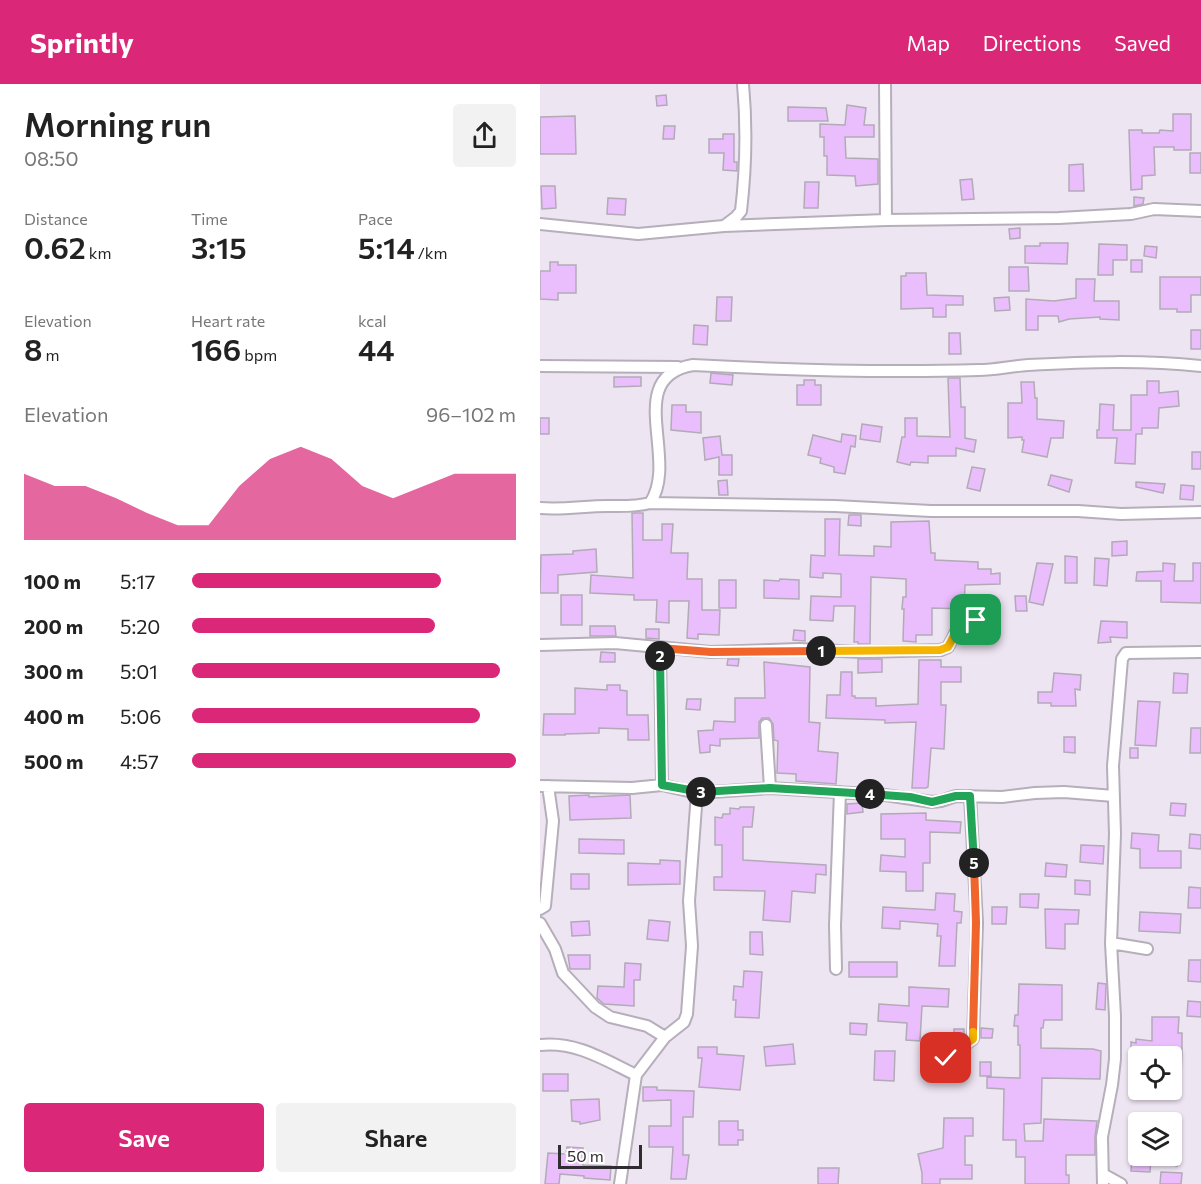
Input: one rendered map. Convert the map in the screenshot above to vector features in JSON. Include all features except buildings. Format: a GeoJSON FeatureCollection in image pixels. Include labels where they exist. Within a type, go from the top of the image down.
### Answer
{"type":"FeatureCollection","features":[{"type":"Feature","properties":{"kind":"street"},"geometry":{"type":"LineString","coordinates":[[724,226],[741,211],[747,121],[743,84]]}},
{"type":"Feature","properties":{"kind":"street"},"geometry":{"type":"LineString","coordinates":[[885,84],[886,220]]}},
{"type":"Feature","properties":{"kind":"street"},"geometry":{"type":"LineString","coordinates":[[540,224],[638,234],[724,226],[886,220],[1059,218],[1131,214],[1154,209],[1201,211]]}},
{"type":"Feature","properties":{"kind":"street"},"geometry":{"type":"LineString","coordinates":[[540,366],[682,367],[693,365],[859,372],[982,370],[1027,365],[1110,363],[1175,363],[1201,366]]}},
{"type":"Feature","properties":{"kind":"street"},"geometry":{"type":"LineString","coordinates":[[650,504],[657,493],[661,476],[654,405],[658,388],[669,374],[682,367]]}},
{"type":"Feature","properties":{"kind":"street"},"geometry":{"type":"LineString","coordinates":[[540,508],[635,507],[650,504],[1078,511],[1121,514],[1201,512]]}},
{"type":"Feature","properties":{"kind":"street"},"geometry":{"type":"LineString","coordinates":[[540,645],[615,643],[711,652],[940,650],[948,647],[956,632],[976,620],[978,607]]}},
{"type":"Feature","properties":{"kind":"street"},"geometry":{"type":"LineString","coordinates":[[660,648],[662,785]]}},
{"type":"Feature","properties":{"kind":"street"},"geometry":{"type":"LineString","coordinates":[[1120,1184],[1103,1179],[1102,1137],[1112,1085],[1114,1059],[1115,1016],[1111,943],[1113,766],[1122,659],[1126,653],[1201,652]]}},
{"type":"Feature","properties":{"kind":"street"},"geometry":{"type":"LineString","coordinates":[[766,725],[770,788]]}},
{"type":"Feature","properties":{"kind":"street"},"geometry":{"type":"LineString","coordinates":[[540,909],[545,906],[553,821],[544,786],[632,788],[662,785],[697,793],[770,788],[910,797],[932,802],[956,796],[1002,797],[1065,792],[1114,796]]}},
{"type":"Feature","properties":{"kind":"street"},"geometry":{"type":"LineString","coordinates":[[836,969],[835,925],[840,792]]}},
{"type":"Feature","properties":{"kind":"street"},"geometry":{"type":"LineString","coordinates":[[620,1184],[636,1076],[665,1037],[684,1022],[689,1005],[692,946],[689,902],[697,793]]}},
{"type":"Feature","properties":{"kind":"street"},"geometry":{"type":"LineString","coordinates":[[946,1058],[973,1039],[976,923],[970,796]]}},
{"type":"Feature","properties":{"kind":"street"},"geometry":{"type":"LineString","coordinates":[[540,923],[555,949],[563,973],[595,1006],[610,1017],[627,1019],[646,1026],[665,1037]]}},
{"type":"Feature","properties":{"kind":"street"},"geometry":{"type":"LineString","coordinates":[[1111,943],[1147,949]]}},
{"type":"Feature","properties":{"kind":"street"},"geometry":{"type":"LineString","coordinates":[[540,1046],[566,1045],[592,1053],[636,1076]]}},
{"type":"Feature","properties":{"kind":"route"},"geometry":{"type":"LineString","coordinates":[[946,1058],[973,1039],[976,923],[970,796],[956,796],[932,802],[910,797],[770,788],[697,793],[662,785],[660,648],[711,652],[940,650],[948,647],[956,632],[976,620]]}}]}
